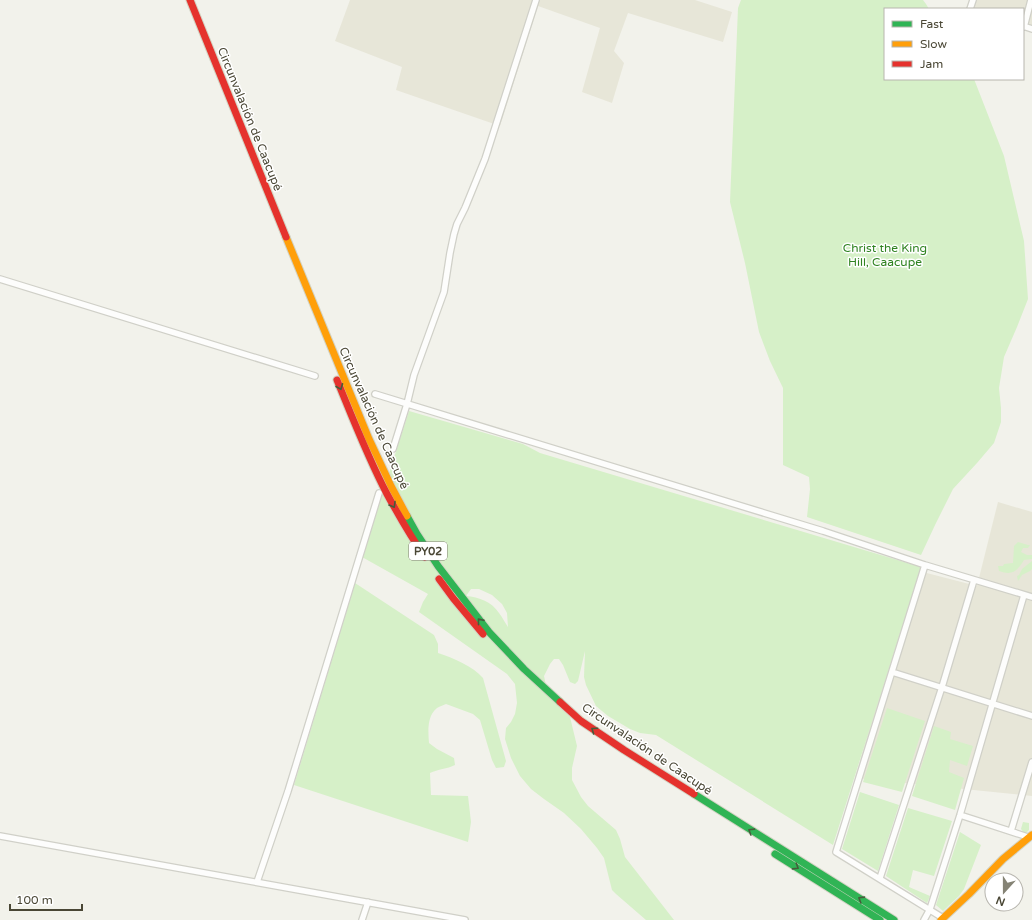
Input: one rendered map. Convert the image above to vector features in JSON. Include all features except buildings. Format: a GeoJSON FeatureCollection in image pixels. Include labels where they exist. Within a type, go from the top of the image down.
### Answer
{"type":"FeatureCollection","features":[{"type":"Feature","properties":{"kind":"main road","name":"Circunvalación de Caacupé"},"geometry":{"type":"LineString","coordinates":[[183,0],[372,464],[389,499],[414,542],[452,598],[474,624],[504,657],[562,713],[585,732],[681,794]]}},
{"type":"Feature","properties":{"kind":"main road","name":"Circunvalación de Caacupé"},"geometry":{"type":"LineString","coordinates":[[190,0],[338,367],[355,403],[369,439],[391,486],[417,534],[438,566],[463,599],[489,632],[524,669],[581,720],[624,750],[894,920]]}},
{"type":"Feature","properties":{"kind":"main road"},"geometry":{"type":"LineString","coordinates":[[942,919],[1003,859],[1030,836]]}},
{"type":"Feature","properties":{"kind":"main road"},"geometry":{"type":"LineString","coordinates":[[768,850],[880,920]]}},
{"type":"Feature","properties":{"kind":"street"},"geometry":{"type":"LineString","coordinates":[[393,449],[414,375],[444,292],[450,253],[457,224],[485,159],[536,0]]}},
{"type":"Feature","properties":{"kind":"street"},"geometry":{"type":"LineString","coordinates":[[1024,24],[1031,0]]}},
{"type":"Feature","properties":{"kind":"street"},"geometry":{"type":"LineString","coordinates":[[0,278],[316,376]]}},
{"type":"Feature","properties":{"kind":"street"},"geometry":{"type":"LineString","coordinates":[[375,394],[823,531],[925,565],[1032,597]]}},
{"type":"Feature","properties":{"kind":"street"},"geometry":{"type":"LineString","coordinates":[[257,882],[288,790],[380,493]]}},
{"type":"Feature","properties":{"kind":"street"},"geometry":{"type":"LineString","coordinates":[[925,565],[836,852],[930,909],[942,919]]}},
{"type":"Feature","properties":{"kind":"street"},"geometry":{"type":"LineString","coordinates":[[880,878],[942,687],[974,580]]}},
{"type":"Feature","properties":{"kind":"street"},"geometry":{"type":"LineString","coordinates":[[924,920],[930,909],[960,815],[1024,595]]}},
{"type":"Feature","properties":{"kind":"street"},"geometry":{"type":"LineString","coordinates":[[892,672],[1032,716]]}},
{"type":"Feature","properties":{"kind":"street"},"geometry":{"type":"LineString","coordinates":[[1011,831],[1032,762]]}},
{"type":"Feature","properties":{"kind":"street"},"geometry":{"type":"LineString","coordinates":[[960,815],[1030,836]]}},
{"type":"Feature","properties":{"kind":"street"},"geometry":{"type":"LineString","coordinates":[[0,836],[465,920]]}},
{"type":"Feature","properties":{"kind":"street"},"geometry":{"type":"LineString","coordinates":[[362,920],[368,902]]}},
{"type":"Feature","properties":{"kind":"shaded area"},"geometry":{"type":"Polygon","coordinates":[[[350,0],[695,0],[732,12],[723,42],[628,13],[614,51],[624,63],[612,103],[582,92],[600,28],[538,6],[500,126],[396,90],[402,67],[335,41],[350,0]]]}},
{"type":"Feature","properties":{"kind":"shaded area"},"geometry":{"type":"Polygon","coordinates":[[[969,0],[1032,0],[1032,26],[1024,24],[1024,8],[966,8],[969,0]]]}},
{"type":"Feature","properties":{"kind":"shaded area"},"geometry":{"type":"Polygon","coordinates":[[[998,502],[1032,512],[1032,796],[855,778],[915,570],[977,586],[998,502]]]}},
{"type":"Feature","properties":{"kind":"green space","name":"Christ the King Hill, Caacupe"},"geometry":{"type":"Polygon","coordinates":[[[741,0],[923,0],[928,8],[884,8],[884,80],[974,80],[1004,156],[1024,241],[1028,299],[1004,357],[999,388],[1001,422],[994,443],[953,489],[921,555],[807,517],[810,489],[809,477],[783,465],[783,388],[770,361],[759,332],[745,263],[730,202],[738,8],[741,0]]]}},
{"type":"Feature","properties":{"kind":"green space"},"geometry":{"type":"Polygon","coordinates":[[[409,411],[523,444],[540,453],[921,567],[833,845],[656,735],[640,733],[608,716],[596,706],[586,685],[584,677],[585,651],[578,681],[575,684],[570,682],[559,659],[554,659],[550,664],[544,676],[548,695],[570,717],[577,746],[572,768],[572,780],[581,797],[588,806],[616,830],[625,857],[674,920],[646,920],[612,890],[604,858],[581,829],[564,813],[531,789],[520,776],[511,758],[505,739],[506,728],[515,714],[517,703],[515,684],[507,674],[419,612],[428,594],[362,557],[409,411]],[[471,589],[466,596],[480,599],[489,603],[496,609],[508,627],[507,613],[502,604],[492,595],[479,589],[471,589]]]}},
{"type":"Feature","properties":{"kind":"green space"},"geometry":{"type":"Polygon","coordinates":[[[1018,542],[1030,545],[1028,548],[1023,548],[1021,552],[1027,555],[1032,555],[1032,559],[1024,560],[1014,572],[1008,573],[999,571],[998,566],[1013,563],[1014,546],[1018,542]]]}},
{"type":"Feature","properties":{"kind":"green space"},"geometry":{"type":"Polygon","coordinates":[[[1032,561],[1032,569],[1022,575],[1018,581],[1017,576],[1022,569],[1032,561]]]}},
{"type":"Feature","properties":{"kind":"green space"},"geometry":{"type":"Polygon","coordinates":[[[355,583],[434,635],[438,644],[438,653],[468,666],[483,678],[506,761],[504,767],[496,768],[492,760],[480,720],[473,714],[446,704],[438,707],[431,715],[428,734],[429,743],[454,758],[455,765],[430,773],[431,795],[468,796],[471,822],[468,842],[294,785],[355,583]]]}},
{"type":"Feature","properties":{"kind":"green space"},"geometry":{"type":"Polygon","coordinates":[[[887,708],[925,721],[902,792],[863,782],[887,708]]]}},
{"type":"Feature","properties":{"kind":"green space"},"geometry":{"type":"Polygon","coordinates":[[[934,726],[951,732],[950,739],[973,746],[967,766],[950,760],[949,772],[964,778],[955,810],[912,796],[934,726]]]}},
{"type":"Feature","properties":{"kind":"green space"},"geometry":{"type":"Polygon","coordinates":[[[860,792],[899,805],[878,871],[842,849],[860,792]]]}},
{"type":"Feature","properties":{"kind":"green space"},"geometry":{"type":"Polygon","coordinates":[[[908,808],[952,821],[934,876],[913,870],[909,887],[930,896],[927,903],[886,876],[908,808]]]}},
{"type":"Feature","properties":{"kind":"green space"},"geometry":{"type":"Polygon","coordinates":[[[1023,822],[1029,823],[1029,830],[1025,834],[1021,829],[1023,822]]]}},
{"type":"Feature","properties":{"kind":"green space"},"geometry":{"type":"Polygon","coordinates":[[[960,832],[981,845],[964,889],[959,896],[943,911],[936,905],[960,832]]]}},
{"type":"Feature","properties":{"kind":"traffic: fast"},"geometry":{"type":"LineString","coordinates":[[407,516],[438,566],[489,632],[524,669],[560,702]]}},
{"type":"Feature","properties":{"kind":"traffic: fast"},"geometry":{"type":"LineString","coordinates":[[694,794],[894,920]]}},
{"type":"Feature","properties":{"kind":"traffic: fast"},"geometry":{"type":"LineString","coordinates":[[775,854],[880,920]]}},
{"type":"Feature","properties":{"kind":"traffic: slow"},"geometry":{"type":"LineString","coordinates":[[286,237],[369,439],[407,516]]}},
{"type":"Feature","properties":{"kind":"traffic: slow"},"geometry":{"type":"LineString","coordinates":[[941,920],[1003,859],[1032,835]]}},
{"type":"Feature","properties":{"kind":"traffic: jam"},"geometry":{"type":"LineString","coordinates":[[190,0],[286,237]]}},
{"type":"Feature","properties":{"kind":"traffic: jam"},"geometry":{"type":"LineString","coordinates":[[337,380],[380,480],[405,526],[425,557]]}},
{"type":"Feature","properties":{"kind":"traffic: jam"},"geometry":{"type":"LineString","coordinates":[[439,579],[483,634]]}},
{"type":"Feature","properties":{"kind":"traffic: jam"},"geometry":{"type":"LineString","coordinates":[[560,702],[581,721],[694,794]]}}]}
